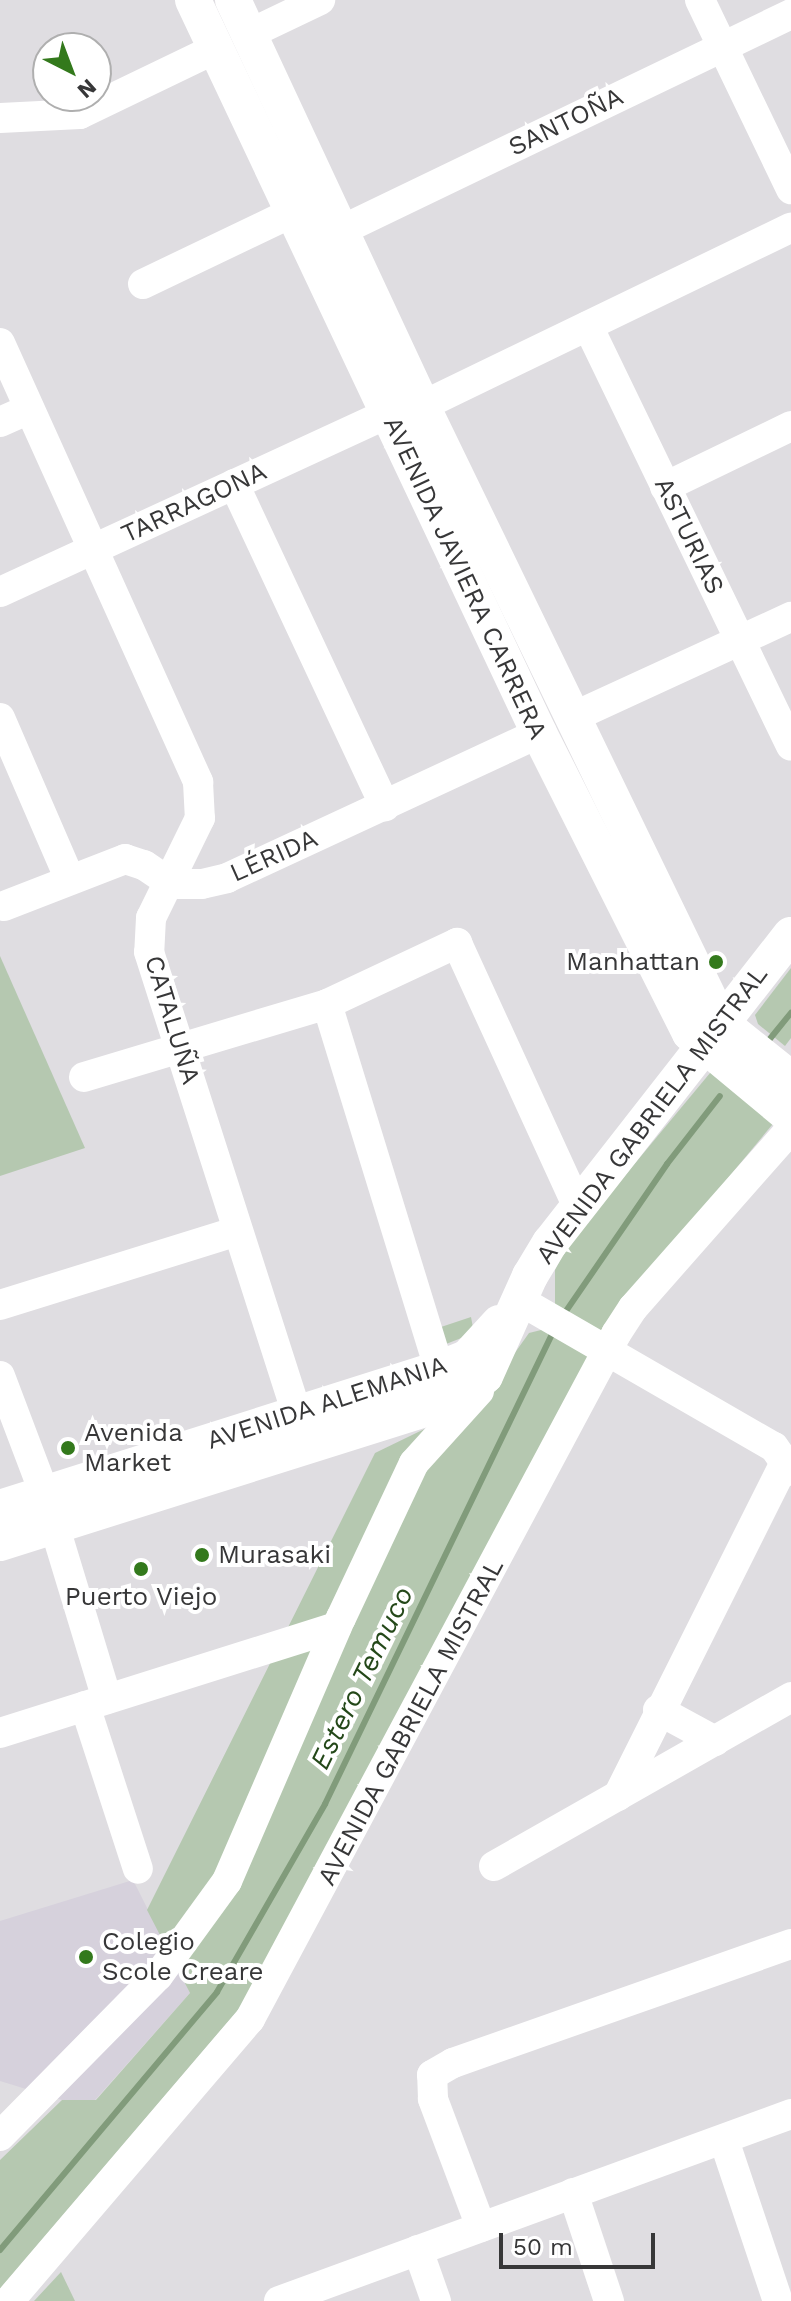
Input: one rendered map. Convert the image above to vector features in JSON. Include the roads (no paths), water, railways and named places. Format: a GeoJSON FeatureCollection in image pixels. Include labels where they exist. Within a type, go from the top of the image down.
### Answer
{"type":"FeatureCollection","features":[{"type":"Feature","properties":{"kind":"main road","name":"AVENIDA JAVIERA CARRERA"},"geometry":{"type":"LineString","coordinates":[[233,0],[225,33],[291,213],[539,733],[690,1033],[713,1034],[791,1079]]}},
{"type":"Feature","properties":{"kind":"main road","name":"AVENIDA JAVIERA CARRERA"},"geometry":{"type":"LineString","coordinates":[[225,33],[340,231],[580,733],[713,1034],[791,1117]]}},
{"type":"Feature","properties":{"kind":"main road"},"geometry":{"type":"LineString","coordinates":[[367,373],[422,406],[410,427],[406,454]]}},
{"type":"Feature","properties":{"kind":"main road"},"geometry":{"type":"LineString","coordinates":[[539,733],[565,738],[580,733]]}},
{"type":"Feature","properties":{"kind":"main road","name":"AVENIDA GABRIELA MISTRAL"},"geometry":{"type":"LineString","coordinates":[[528,1305],[550,1243],[791,935]]}},
{"type":"Feature","properties":{"kind":"main road","name":"AVENIDA ALEMANIA"},"geometry":{"type":"LineString","coordinates":[[0,1543],[50,1510],[302,1430],[468,1357],[528,1305]]}},
{"type":"Feature","properties":{"kind":"main road","name":"AVENIDA ALEMANIA"},"geometry":{"type":"LineString","coordinates":[[302,1430],[385,1422],[451,1401],[485,1376],[528,1305]]}},
{"type":"Feature","properties":{"kind":"main road","name":"AVENIDA ALEMANIA"},"geometry":{"type":"LineString","coordinates":[[0,1508],[50,1510]]}},
{"type":"Feature","properties":{"kind":"street"},"geometry":{"type":"LineString","coordinates":[[0,118],[80,114],[225,33],[320,0]]}},
{"type":"Feature","properties":{"kind":"street"},"geometry":{"type":"LineString","coordinates":[[700,0],[791,189]]}},
{"type":"Feature","properties":{"kind":"street","name":"SANTOÑA"},"geometry":{"type":"LineString","coordinates":[[340,231],[791,14]]}},
{"type":"Feature","properties":{"kind":"street"},"geometry":{"type":"LineString","coordinates":[[143,284],[291,213]]}},
{"type":"Feature","properties":{"kind":"street"},"geometry":{"type":"LineString","coordinates":[[422,406],[791,228]]}},
{"type":"Feature","properties":{"kind":"street","name":"ASTURIAS"},"geometry":{"type":"LineString","coordinates":[[588,326],[791,746]]}},
{"type":"Feature","properties":{"kind":"street","name":"CATALUÑA"},"geometry":{"type":"LineString","coordinates":[[0,343],[201,795],[197,827],[151,918],[148,940],[302,1430]]}},
{"type":"Feature","properties":{"kind":"street"},"geometry":{"type":"LineString","coordinates":[[0,422],[29,409]]}},
{"type":"Feature","properties":{"kind":"street","name":"TARRAGONA"},"geometry":{"type":"LineString","coordinates":[[0,592],[387,414]]}},
{"type":"Feature","properties":{"kind":"street"},"geometry":{"type":"LineString","coordinates":[[665,487],[791,426]]}},
{"type":"Feature","properties":{"kind":"street"},"geometry":{"type":"LineString","coordinates":[[234,484],[385,806]]}},
{"type":"Feature","properties":{"kind":"street"},"geometry":{"type":"LineString","coordinates":[[580,733],[741,641],[791,617]]}},
{"type":"Feature","properties":{"kind":"street"},"geometry":{"type":"LineString","coordinates":[[0,718],[70,880]]}},
{"type":"Feature","properties":{"kind":"street","name":"LÉRIDA"},"geometry":{"type":"LineString","coordinates":[[4,906],[125,859],[153,869],[168,881],[191,885],[227,878],[539,733]]}},
{"type":"Feature","properties":{"kind":"street"},"geometry":{"type":"LineString","coordinates":[[84,1077],[327,1004],[457,943],[578,1207]]}},
{"type":"Feature","properties":{"kind":"street"},"geometry":{"type":"LineString","coordinates":[[327,1004],[439,1369]]}},
{"type":"Feature","properties":{"kind":"street","name":"AVENIDA GABRIELA MISTRAL"},"geometry":{"type":"LineString","coordinates":[[9,2301],[250,2019],[600,1345],[791,1129]]}},
{"type":"Feature","properties":{"kind":"street"},"geometry":{"type":"LineString","coordinates":[[0,1305],[238,1231]]}},
{"type":"Feature","properties":{"kind":"street"},"geometry":{"type":"LineString","coordinates":[[528,1305],[774,1447],[788,1466],[658,1710],[618,1796]]}},
{"type":"Feature","properties":{"kind":"street"},"geometry":{"type":"LineString","coordinates":[[0,1376],[50,1510],[138,1869]]}},
{"type":"Feature","properties":{"kind":"street"},"geometry":{"type":"LineString","coordinates":[[0,2136],[158,1976],[227,1881],[337,1627],[414,1463],[477,1394],[485,1376]]}},
{"type":"Feature","properties":{"kind":"street"},"geometry":{"type":"LineString","coordinates":[[385,1422],[414,1463]]}},
{"type":"Feature","properties":{"kind":"street"},"geometry":{"type":"LineString","coordinates":[[0,1733],[337,1627]]}},
{"type":"Feature","properties":{"kind":"street"},"geometry":{"type":"LineString","coordinates":[[494,1866],[791,1697]]}},
{"type":"Feature","properties":{"kind":"street"},"geometry":{"type":"LineString","coordinates":[[658,1710],[715,1741]]}},
{"type":"Feature","properties":{"kind":"street"},"geometry":{"type":"LineString","coordinates":[[481,2227],[433,2099],[432,2075],[453,2063],[791,1944]]}},
{"type":"Feature","properties":{"kind":"street"},"geometry":{"type":"LineString","coordinates":[[279,2301],[791,2114]]}},
{"type":"Feature","properties":{"kind":"street"},"geometry":{"type":"LineString","coordinates":[[724,2140],[778,2301]]}},
{"type":"Feature","properties":{"kind":"street"},"geometry":{"type":"LineString","coordinates":[[573,2193],[609,2301]]}},
{"type":"Feature","properties":{"kind":"street"},"geometry":{"type":"LineString","coordinates":[[418,2250],[436,2301]]}},
{"type":"Feature","properties":{"kind":"waterway","name":"Estero Temuco"},"geometry":{"type":"LineString","coordinates":[[769,1040],[791,1013]]}},
{"type":"Feature","properties":{"kind":"waterway","name":"Estero Temuco"},"geometry":{"type":"LineString","coordinates":[[564,1314],[667,1164],[720,1096]]}},
{"type":"Feature","properties":{"kind":"waterway","name":"Estero Temuco"},"geometry":{"type":"LineString","coordinates":[[0,2250],[217,1992],[325,1804],[554,1330]]}},
{"type":"Feature","properties":{"kind":"place","name":"Manhattan"},"geometry":{"type":"Point","coordinates":[716,962]}},
{"type":"Feature","properties":{"kind":"place","name":"Avenida Market"},"geometry":{"type":"Point","coordinates":[68,1448]}},
{"type":"Feature","properties":{"kind":"place","name":"Murasaki"},"geometry":{"type":"Point","coordinates":[202,1555]}},
{"type":"Feature","properties":{"kind":"place","name":"Puerto Viejo"},"geometry":{"type":"Point","coordinates":[141,1569]}},
{"type":"Feature","properties":{"kind":"place","name":"Colegio Scole Creare"},"geometry":{"type":"Point","coordinates":[86,1957]}}]}
